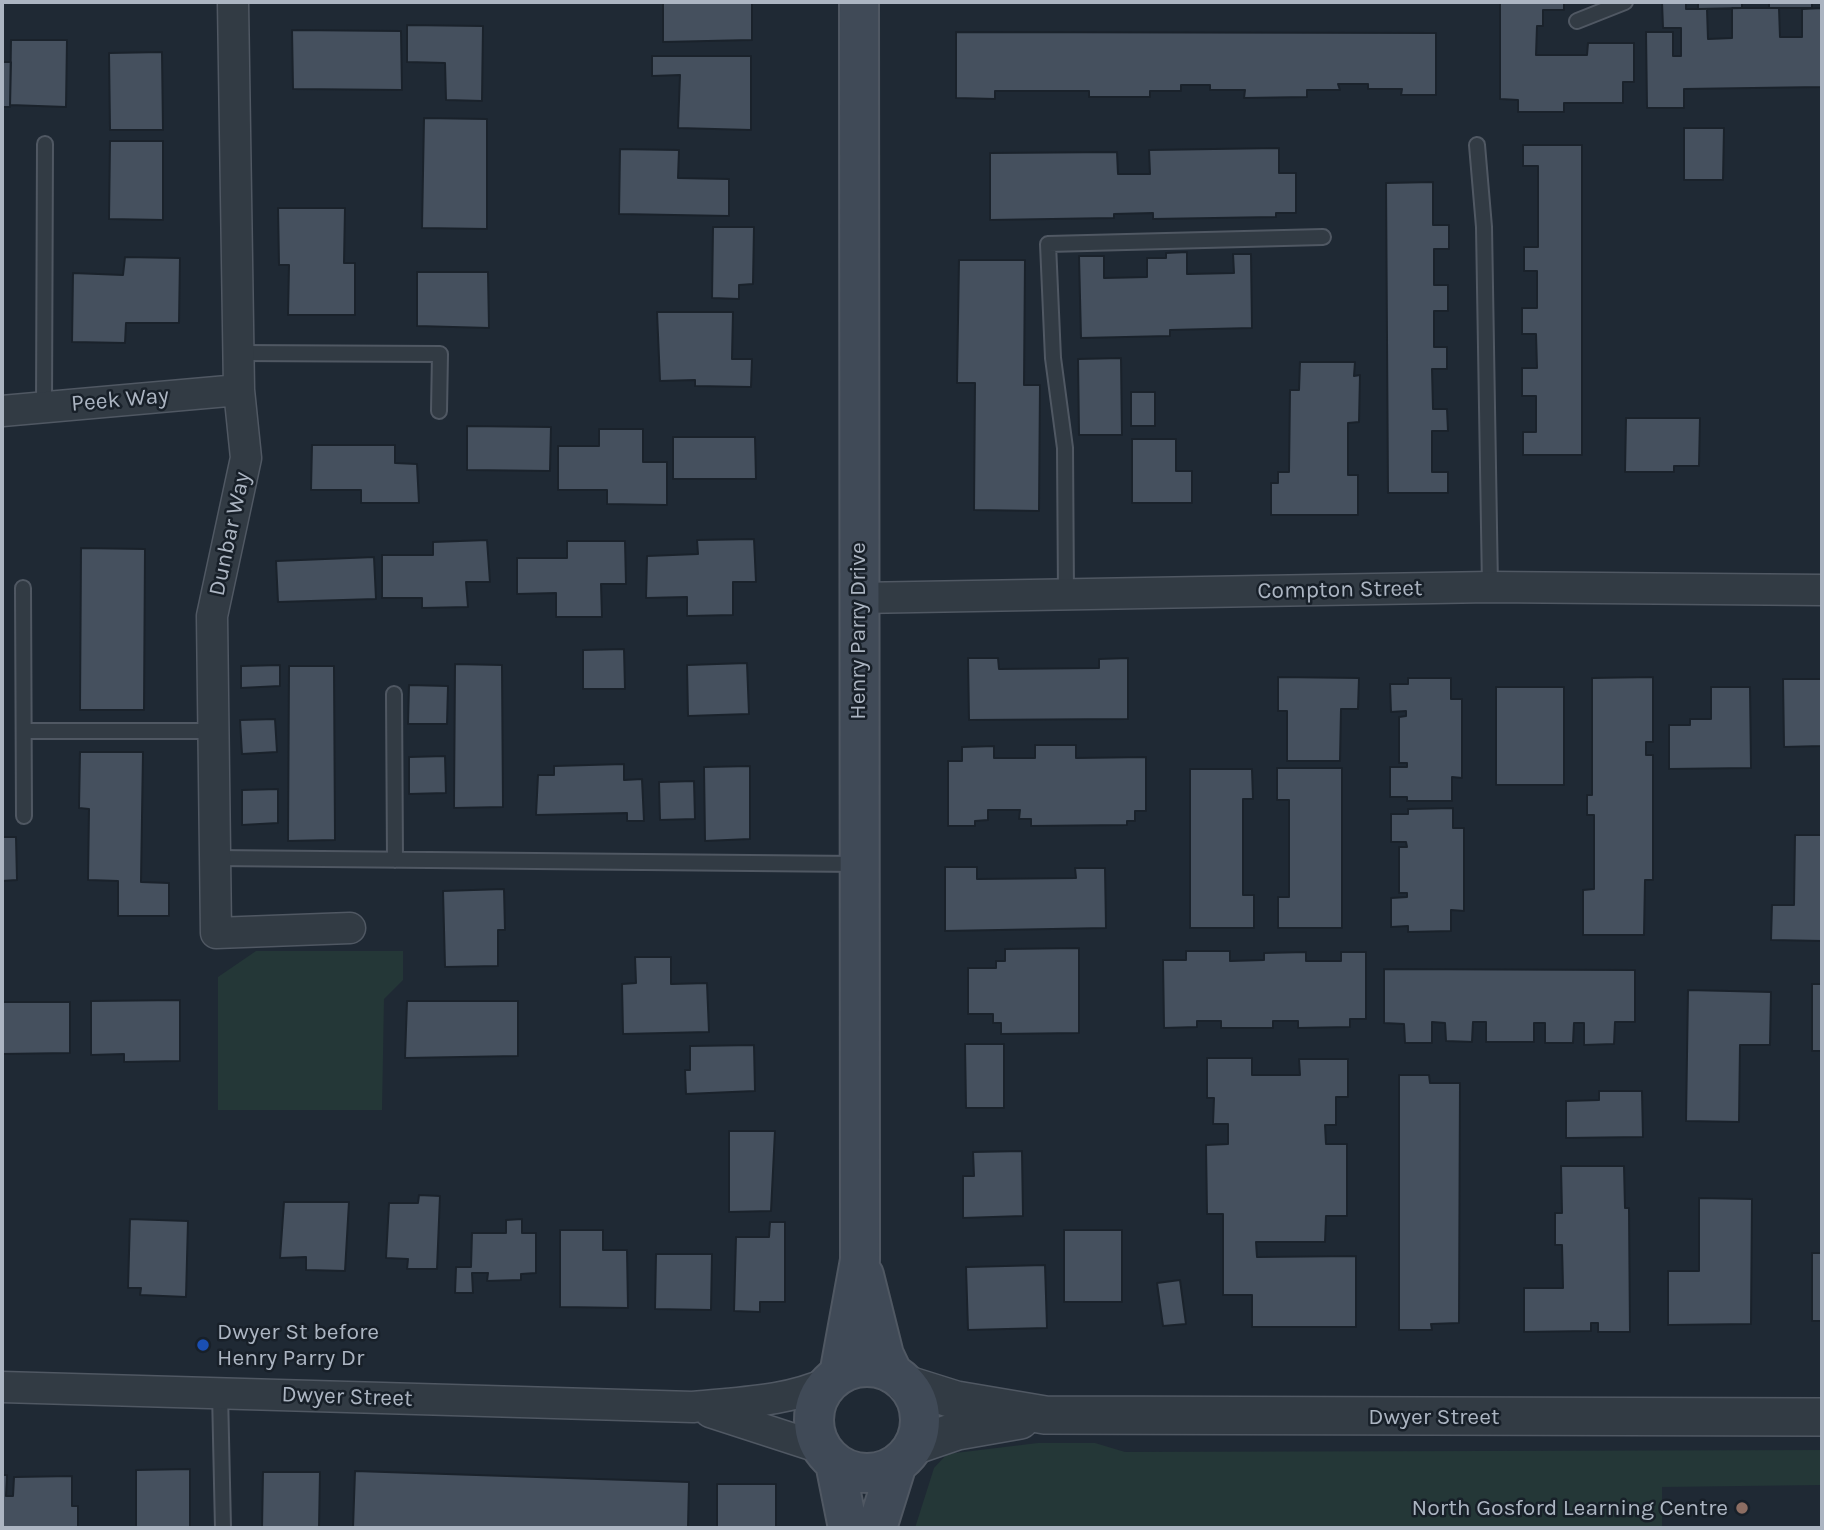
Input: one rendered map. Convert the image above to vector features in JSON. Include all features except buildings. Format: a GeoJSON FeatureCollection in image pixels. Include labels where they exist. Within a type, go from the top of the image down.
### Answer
{"type":"FeatureCollection","features":[{"type":"Feature","properties":{"kind":"main road","name":"Henry Parry Drive"},"geometry":{"type":"LineString","coordinates":[[834,1378],[860,1260],[859,2]]}},
{"type":"Feature","properties":{"kind":"main road","name":"Henry Parry Drive"},"geometry":{"type":"LineString","coordinates":[[860,1260],[884,1355],[899,1379]]}},
{"type":"Feature","properties":{"kind":"main road"},"geometry":{"type":"LineString","coordinates":[[848,1528],[828,1455],[814,1430],[814,1413],[819,1396],[834,1378],[866,1367],[899,1379],[913,1395],[920,1421],[877,1528]]}},
{"type":"Feature","properties":{"kind":"main road"},"geometry":{"type":"LineString","coordinates":[[828,1455],[850,1471],[866,1473],[882,1471],[905,1455]]}},
{"type":"Feature","properties":{"kind":"street","name":"Dunbar Way"},"geometry":{"type":"LineString","coordinates":[[233,2],[239,390],[246,458],[212,616],[216,933],[350,928]]}},
{"type":"Feature","properties":{"kind":"street","name":"Peek Way"},"geometry":{"type":"LineString","coordinates":[[2,411],[239,390]]}},
{"type":"Feature","properties":{"kind":"street","name":"Compton Street"},"geometry":{"type":"LineString","coordinates":[[858,598],[1490,587],[1822,590]]}},
{"type":"Feature","properties":{"kind":"street","name":"Dwyer Street"},"geometry":{"type":"LineString","coordinates":[[2,1387],[692,1407],[804,1393],[834,1378]]}},
{"type":"Feature","properties":{"kind":"street","name":"Dwyer Street"},"geometry":{"type":"LineString","coordinates":[[899,1379],[956,1400],[1045,1415],[1822,1417]]}},
{"type":"Feature","properties":{"kind":"street","name":"Dwyer Street"},"geometry":{"type":"LineString","coordinates":[[692,1407],[799,1438],[828,1455]]}},
{"type":"Feature","properties":{"kind":"street","name":"Dwyer Street"},"geometry":{"type":"LineString","coordinates":[[905,1455],[957,1431],[1045,1415]]}},
{"type":"Feature","properties":{"kind":"lane"},"geometry":{"type":"LineString","coordinates":[[1577,21],[1625,2]]}},
{"type":"Feature","properties":{"kind":"lane"},"geometry":{"type":"LineString","coordinates":[[44,407],[45,144]]}},
{"type":"Feature","properties":{"kind":"lane"},"geometry":{"type":"LineString","coordinates":[[1477,145],[1484,227],[1490,587]]}},
{"type":"Feature","properties":{"kind":"lane"},"geometry":{"type":"LineString","coordinates":[[1066,594],[1065,448],[1053,358],[1048,244],[1323,237]]}},
{"type":"Feature","properties":{"kind":"lane"},"geometry":{"type":"LineString","coordinates":[[238,353],[440,354],[439,411]]}},
{"type":"Feature","properties":{"kind":"lane"},"geometry":{"type":"LineString","coordinates":[[23,588],[24,816]]}},
{"type":"Feature","properties":{"kind":"lane"},"geometry":{"type":"LineString","coordinates":[[394,694],[395,860]]}},
{"type":"Feature","properties":{"kind":"lane"},"geometry":{"type":"LineString","coordinates":[[24,732],[213,731]]}},
{"type":"Feature","properties":{"kind":"lane"},"geometry":{"type":"LineString","coordinates":[[215,858],[859,864]]}},
{"type":"Feature","properties":{"kind":"lane"},"geometry":{"type":"LineString","coordinates":[[220,1393],[223,1528]]}},
{"type":"Feature","properties":{"kind":"shaded area"},"geometry":{"type":"Polygon","coordinates":[[[256,951],[403,951],[403,980],[384,999],[382,1110],[218,1110],[218,977],[256,951]]]}},
{"type":"Feature","properties":{"kind":"shaded area"},"geometry":{"type":"Polygon","coordinates":[[[1038,1443],[1095,1443],[1125,1452],[1822,1450],[1822,1485],[1662,1487],[1662,1528],[915,1528],[934,1468],[947,1454],[1038,1443]]]}},
{"type":"Feature","properties":{"kind":"place","name":"Dwyer St before Henry Parry Dr"},"geometry":{"type":"Point","coordinates":[203,1345]}},
{"type":"Feature","properties":{"kind":"place","name":"North Gosford Learning Centre"},"geometry":{"type":"Point","coordinates":[1742,1508]}}]}
